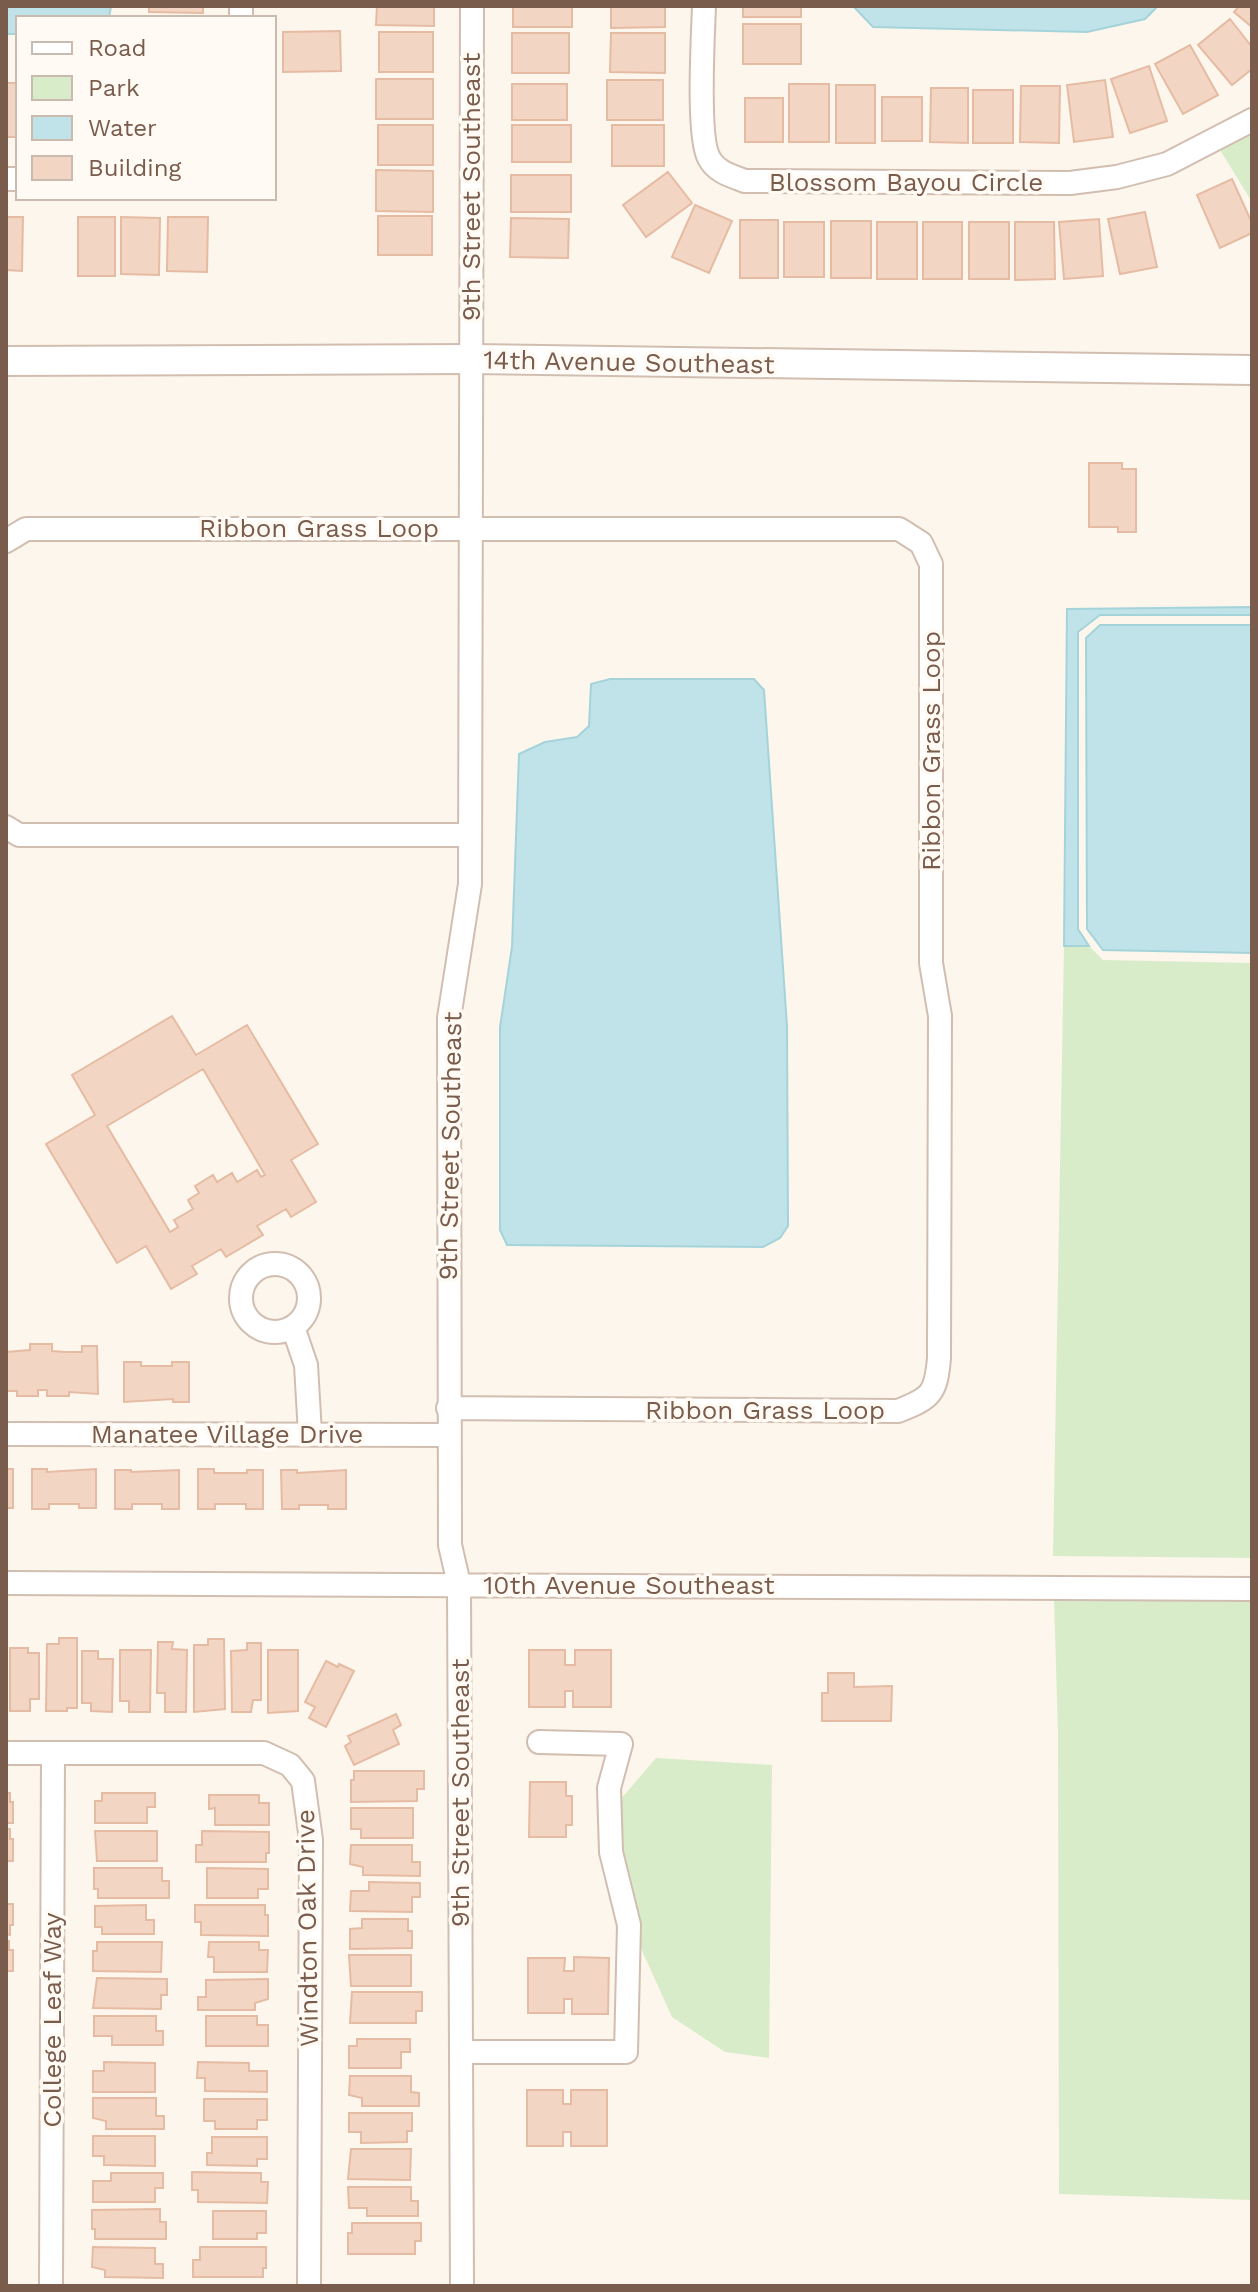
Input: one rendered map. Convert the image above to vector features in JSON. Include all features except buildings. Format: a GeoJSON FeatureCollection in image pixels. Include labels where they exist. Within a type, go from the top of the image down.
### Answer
{"type":"FeatureCollection","features":[{"type":"Feature","properties":{"kind":"street","name":"9th Street Southeast"},"geometry":{"type":"LineString","coordinates":[[462,2286],[459,1584],[450,1545],[448,1408],[449,1018],[470,884],[472,6]]}},
{"type":"Feature","properties":{"kind":"street","name":"Blossom Bayou Circle"},"geometry":{"type":"LineString","coordinates":[[704,6],[703,135],[709,158],[722,173],[745,181],[1070,183],[1117,177],[1167,164],[1252,120]]}},
{"type":"Feature","properties":{"kind":"street","name":"14th Avenue Southeast"},"geometry":{"type":"LineString","coordinates":[[6,361],[470,359],[1252,370]]}},
{"type":"Feature","properties":{"kind":"street","name":"Ribbon Grass Loop"},"geometry":{"type":"LineString","coordinates":[[6,541],[26,529],[470,528],[899,529],[921,543],[931,564],[931,963],[940,1016],[937,1385],[922,1402],[898,1411],[448,1408]]}},
{"type":"Feature","properties":{"kind":"street"},"geometry":{"type":"LineString","coordinates":[[6,827],[19,835],[469,835]]}},
{"type":"Feature","properties":{"kind":"street"},"geometry":{"type":"LineString","coordinates":[[293,1327],[306,1365],[310,1434]]}},
{"type":"Feature","properties":{"kind":"street","name":"Manatee Village Drive"},"geometry":{"type":"LineString","coordinates":[[6,1434],[449,1435]]}},
{"type":"Feature","properties":{"kind":"street","name":"10th Avenue Southeast"},"geometry":{"type":"LineString","coordinates":[[6,1583],[1252,1589]]}},
{"type":"Feature","properties":{"kind":"street"},"geometry":{"type":"LineString","coordinates":[[462,2052],[626,2052],[629,1925],[611,1852],[609,1788],[621,1744],[539,1742]]}},
{"type":"Feature","properties":{"kind":"street","name":"Windton Oak Drive"},"geometry":{"type":"LineString","coordinates":[[6,1753],[264,1753],[290,1765],[303,1781],[311,1840],[309,2286]]}},
{"type":"Feature","properties":{"kind":"street","name":"College Leaf Way"},"geometry":{"type":"LineString","coordinates":[[51,2286],[53,1754]]}},
{"type":"Feature","properties":{"kind":"green space"},"geometry":{"type":"Polygon","coordinates":[[[1252,133],[1252,202],[1220,150],[1252,133]]]}},
{"type":"Feature","properties":{"kind":"green space"},"geometry":{"type":"Polygon","coordinates":[[[1064,946],[1089,946],[1103,960],[1252,963],[1252,1558],[1053,1556],[1064,946]]]}},
{"type":"Feature","properties":{"kind":"green space"},"geometry":{"type":"Polygon","coordinates":[[[1054,1599],[1252,1601],[1252,2200],[1059,2194],[1058,1733],[1054,1599]]]}},
{"type":"Feature","properties":{"kind":"green space"},"geometry":{"type":"Polygon","coordinates":[[[656,1758],[772,1765],[769,2058],[725,2052],[672,2017],[639,1944],[621,1851],[620,1800],[656,1758]]]}},
{"type":"Feature","properties":{"kind":"water"},"geometry":{"type":"Polygon","coordinates":[[[6,6],[111,6],[109,16],[16,16],[16,34],[6,34],[6,6]]]}},
{"type":"Feature","properties":{"kind":"water"},"geometry":{"type":"Polygon","coordinates":[[[853,6],[1158,6],[1145,19],[1087,32],[873,27],[853,6]]]}},
{"type":"Feature","properties":{"kind":"water"},"geometry":{"type":"Polygon","coordinates":[[[1252,607],[1252,615],[1100,615],[1078,632],[1078,929],[1089,946],[1064,946],[1067,609],[1252,607]]]}},
{"type":"Feature","properties":{"kind":"water"},"geometry":{"type":"Polygon","coordinates":[[[1100,625],[1252,625],[1252,953],[1103,950],[1087,929],[1086,638],[1100,625]]]}},
{"type":"Feature","properties":{"kind":"water"},"geometry":{"type":"Polygon","coordinates":[[[610,679],[754,679],[764,690],[787,1026],[788,1226],[780,1238],[763,1247],[507,1245],[500,1230],[500,1027],[512,947],[519,754],[545,742],[577,737],[589,726],[591,684],[610,679]]]}}]}
